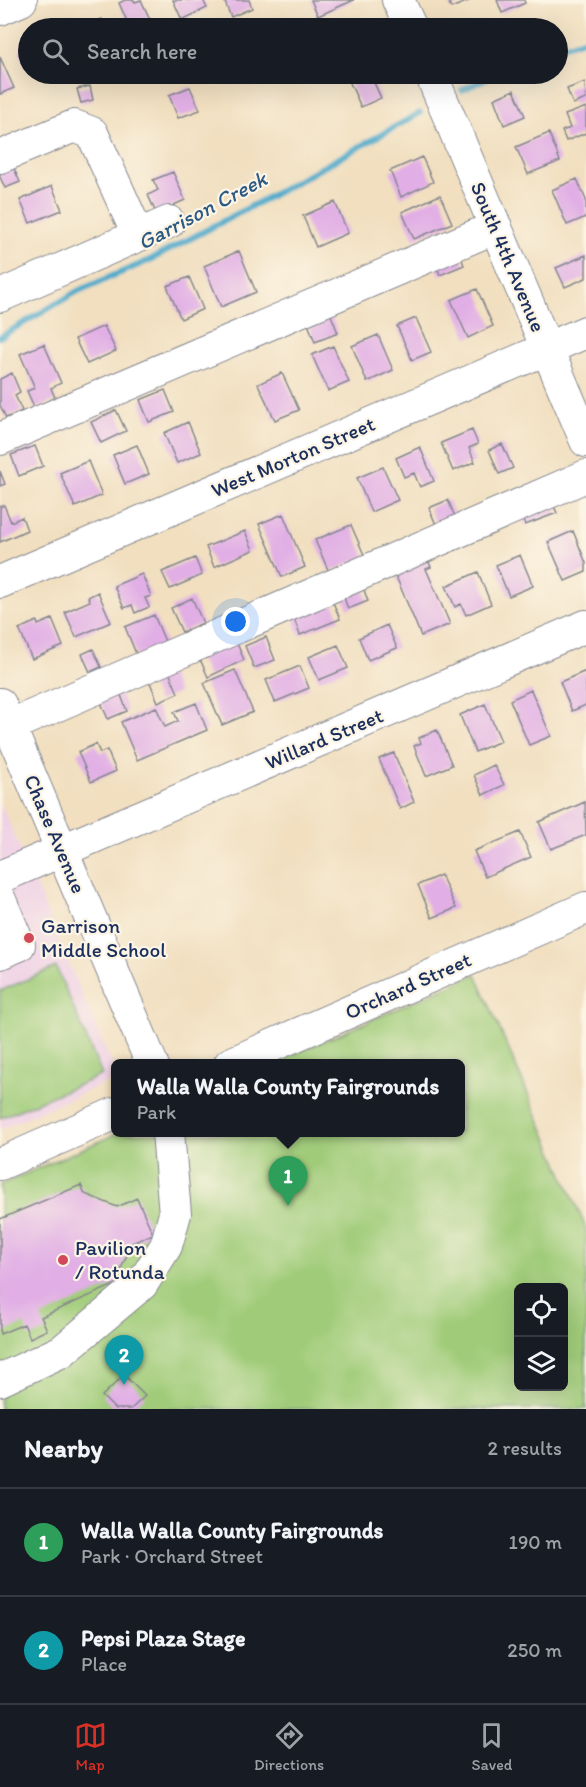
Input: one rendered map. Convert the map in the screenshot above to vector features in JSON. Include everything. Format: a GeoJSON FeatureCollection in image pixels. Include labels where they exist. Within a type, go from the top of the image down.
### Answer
{"type":"FeatureCollection","features":[{"type":"Feature","properties":{"kind":"street"},"geometry":{"type":"LineString","coordinates":[[0,9],[21,0]]}},
{"type":"Feature","properties":{"kind":"street"},"geometry":{"type":"LineString","coordinates":[[398,0],[406,18]]}},
{"type":"Feature","properties":{"kind":"street","name":"South 4th Avenue"},"geometry":{"type":"LineString","coordinates":[[434,84],[586,441]]}},
{"type":"Feature","properties":{"kind":"street"},"geometry":{"type":"LineString","coordinates":[[0,157],[74,126],[92,133],[138,235]]}},
{"type":"Feature","properties":{"kind":"street"},"geometry":{"type":"LineString","coordinates":[[0,296],[169,222]]}},
{"type":"Feature","properties":{"kind":"street"},"geometry":{"type":"LineString","coordinates":[[0,439],[496,227]]}},
{"type":"Feature","properties":{"kind":"street","name":"West Morton Street"},"geometry":{"type":"LineString","coordinates":[[0,582],[586,332]]}},
{"type":"Feature","properties":{"kind":"street"},"geometry":{"type":"LineString","coordinates":[[5,715],[586,476]]}},
{"type":"Feature","properties":{"kind":"street","name":"Willard Street"},"geometry":{"type":"LineString","coordinates":[[0,877],[586,626]]}},
{"type":"Feature","properties":{"kind":"street","name":"Chase Avenue"},"geometry":{"type":"LineString","coordinates":[[5,715],[150,1059]]}},
{"type":"Feature","properties":{"kind":"street"},"geometry":{"type":"LineString","coordinates":[[0,900],[19,945],[0,953]]}},
{"type":"Feature","properties":{"kind":"street","name":"Orchard Street"},"geometry":{"type":"LineString","coordinates":[[241,1059],[586,908]]}},
{"type":"Feature","properties":{"kind":"street"},"geometry":{"type":"LineString","coordinates":[[0,1164],[111,1115]]}},
{"type":"Feature","properties":{"kind":"street"},"geometry":{"type":"LineString","coordinates":[[0,1380],[62,1351],[142,1284],[166,1246],[176,1214],[168,1137]]}},
{"type":"Feature","properties":{"kind":"shaded area","name":"Garrison Middle School"},"geometry":{"type":"Polygon","coordinates":[[[0,802],[111,1062],[111,1081],[0,1129],[0,802]]]}},
{"type":"Feature","properties":{"kind":"green space"},"geometry":{"type":"Polygon","coordinates":[[[56,967],[102,1075],[0,1118],[0,991],[56,967]]]}},
{"type":"Feature","properties":{"kind":"green space"},"geometry":{"type":"Polygon","coordinates":[[[476,974],[586,1228],[586,1409],[0,1409],[0,1185],[111,1136],[465,1137],[465,1059],[283,1059],[476,974]]]}},
{"type":"Feature","properties":{"kind":"building"},"geometry":{"type":"Polygon","coordinates":[[[125,0],[135,2],[141,0],[149,18],[126,18],[119,3],[125,0]]]}},
{"type":"Feature","properties":{"kind":"building"},"geometry":{"type":"Polygon","coordinates":[[[173,0],[203,0],[207,8],[186,18],[181,18],[173,0]]]}},
{"type":"Feature","properties":{"kind":"building"},"geometry":{"type":"Polygon","coordinates":[[[224,0],[249,0],[252,8],[231,17],[224,0]]]}},
{"type":"Feature","properties":{"kind":"building"},"geometry":{"type":"Polygon","coordinates":[[[311,0],[354,0],[318,16],[311,0]]]}},
{"type":"Feature","properties":{"kind":"building"},"geometry":{"type":"Polygon","coordinates":[[[448,0],[471,0],[451,8],[448,0]]]}},
{"type":"Feature","properties":{"kind":"building"},"geometry":{"type":"Polygon","coordinates":[[[497,0],[524,0],[525,3],[502,13],[497,0]]]}},
{"type":"Feature","properties":{"kind":"building"},"geometry":{"type":"Polygon","coordinates":[[[0,57],[14,88],[0,94],[0,57]]]}},
{"type":"Feature","properties":{"kind":"building"},"geometry":{"type":"Polygon","coordinates":[[[585,82],[586,99],[573,104],[567,89],[585,82]]]}},
{"type":"Feature","properties":{"kind":"building"},"geometry":{"type":"Polygon","coordinates":[[[351,84],[375,84],[381,98],[361,107],[351,84]]]}},
{"type":"Feature","properties":{"kind":"building"},"geometry":{"type":"Polygon","coordinates":[[[90,86],[93,100],[81,103],[77,89],[90,86]]]}},
{"type":"Feature","properties":{"kind":"building"},"geometry":{"type":"Polygon","coordinates":[[[190,87],[200,110],[178,118],[169,95],[190,87]]]}},
{"type":"Feature","properties":{"kind":"building"},"geometry":{"type":"Polygon","coordinates":[[[514,90],[525,116],[504,125],[494,99],[514,90]]]}},
{"type":"Feature","properties":{"kind":"building"},"geometry":{"type":"Polygon","coordinates":[[[586,107],[586,133],[566,141],[562,131],[570,128],[565,115],[586,107]]]}},
{"type":"Feature","properties":{"kind":"building"},"geometry":{"type":"Polygon","coordinates":[[[549,133],[560,161],[528,174],[516,147],[549,133]]]}},
{"type":"Feature","properties":{"kind":"building"},"geometry":{"type":"Polygon","coordinates":[[[422,157],[433,182],[401,197],[390,171],[422,157]]]}},
{"type":"Feature","properties":{"kind":"building"},"geometry":{"type":"Polygon","coordinates":[[[11,162],[20,182],[5,188],[0,177],[0,167],[11,162]]]}},
{"type":"Feature","properties":{"kind":"building"},"geometry":{"type":"Polygon","coordinates":[[[173,172],[185,200],[156,213],[148,195],[158,190],[153,180],[173,172]]]}},
{"type":"Feature","properties":{"kind":"building"},"geometry":{"type":"Polygon","coordinates":[[[577,179],[586,200],[586,217],[567,225],[552,190],[577,179]]]}},
{"type":"Feature","properties":{"kind":"building"},"geometry":{"type":"Polygon","coordinates":[[[52,186],[62,210],[30,223],[20,200],[52,186]]]}},
{"type":"Feature","properties":{"kind":"building"},"geometry":{"type":"Polygon","coordinates":[[[440,195],[452,223],[414,239],[402,212],[440,195]]]}},
{"type":"Feature","properties":{"kind":"building"},"geometry":{"type":"Polygon","coordinates":[[[335,202],[348,233],[316,247],[303,216],[335,202]]]}},
{"type":"Feature","properties":{"kind":"building"},"geometry":{"type":"Polygon","coordinates":[[[458,250],[464,265],[440,275],[434,259],[458,250]]]}},
{"type":"Feature","properties":{"kind":"building"},"geometry":{"type":"Polygon","coordinates":[[[239,251],[256,292],[221,307],[204,266],[239,251]]]}},
{"type":"Feature","properties":{"kind":"building"},"geometry":{"type":"Polygon","coordinates":[[[586,255],[586,278],[565,287],[556,268],[586,255]]]}},
{"type":"Feature","properties":{"kind":"building"},"geometry":{"type":"Polygon","coordinates":[[[189,277],[203,309],[181,319],[167,286],[189,277]]]}},
{"type":"Feature","properties":{"kind":"building"},"geometry":{"type":"Polygon","coordinates":[[[477,289],[493,326],[468,338],[451,300],[477,289]]]}},
{"type":"Feature","properties":{"kind":"building"},"geometry":{"type":"Polygon","coordinates":[[[329,310],[338,333],[315,342],[306,319],[329,310]]]}},
{"type":"Feature","properties":{"kind":"building"},"geometry":{"type":"Polygon","coordinates":[[[416,318],[431,352],[412,360],[397,326],[416,318]]]}},
{"type":"Feature","properties":{"kind":"building"},"geometry":{"type":"Polygon","coordinates":[[[104,326],[116,351],[87,364],[75,339],[104,326]]]}},
{"type":"Feature","properties":{"kind":"building"},"geometry":{"type":"Polygon","coordinates":[[[378,335],[393,370],[367,382],[352,346],[378,335]]]}},
{"type":"Feature","properties":{"kind":"building"},"geometry":{"type":"Polygon","coordinates":[[[44,344],[61,383],[51,388],[56,400],[35,409],[27,391],[35,388],[20,354],[44,344]]]}},
{"type":"Feature","properties":{"kind":"building"},"geometry":{"type":"Polygon","coordinates":[[[333,346],[349,382],[328,391],[312,355],[333,346]]]}},
{"type":"Feature","properties":{"kind":"building"},"geometry":{"type":"Polygon","coordinates":[[[12,373],[20,392],[15,395],[22,411],[6,418],[0,405],[0,379],[12,373]]]}},
{"type":"Feature","properties":{"kind":"building"},"geometry":{"type":"Polygon","coordinates":[[[282,373],[299,410],[275,420],[258,384],[282,373]]]}},
{"type":"Feature","properties":{"kind":"building"},"geometry":{"type":"Polygon","coordinates":[[[165,390],[174,412],[149,422],[140,400],[165,390]]]}},
{"type":"Feature","properties":{"kind":"building"},"geometry":{"type":"Polygon","coordinates":[[[116,410],[126,431],[101,443],[91,422],[116,410]]]}},
{"type":"Feature","properties":{"kind":"building"},"geometry":{"type":"Polygon","coordinates":[[[188,422],[201,453],[177,463],[164,433],[188,422]]]}},
{"type":"Feature","properties":{"kind":"building"},"geometry":{"type":"Polygon","coordinates":[[[472,430],[478,444],[469,448],[475,462],[453,471],[441,443],[472,430]]]}},
{"type":"Feature","properties":{"kind":"building"},"geometry":{"type":"Polygon","coordinates":[[[502,444],[513,468],[499,474],[489,450],[502,444]]]}},
{"type":"Feature","properties":{"kind":"building"},"geometry":{"type":"Polygon","coordinates":[[[137,445],[149,474],[125,484],[113,455],[137,445]]]}},
{"type":"Feature","properties":{"kind":"building"},"geometry":{"type":"Polygon","coordinates":[[[35,446],[43,466],[19,476],[11,455],[35,446]]]}},
{"type":"Feature","properties":{"kind":"building"},"geometry":{"type":"Polygon","coordinates":[[[420,447],[434,481],[420,487],[414,473],[404,477],[396,458],[420,447]]]}},
{"type":"Feature","properties":{"kind":"building"},"geometry":{"type":"Polygon","coordinates":[[[88,461],[102,495],[75,507],[60,473],[88,461]]]}},
{"type":"Feature","properties":{"kind":"building"},"geometry":{"type":"Polygon","coordinates":[[[383,467],[398,500],[371,512],[357,478],[383,467]]]}},
{"type":"Feature","properties":{"kind":"building"},"geometry":{"type":"Polygon","coordinates":[[[0,471],[5,484],[0,486],[0,471]]]}},
{"type":"Feature","properties":{"kind":"building"},"geometry":{"type":"Polygon","coordinates":[[[551,499],[557,513],[525,525],[519,512],[551,499]]]}},
{"type":"Feature","properties":{"kind":"building"},"geometry":{"type":"Polygon","coordinates":[[[448,500],[456,519],[437,527],[429,508],[448,500]]]}},
{"type":"Feature","properties":{"kind":"building"},"geometry":{"type":"Polygon","coordinates":[[[4,505],[11,522],[22,517],[27,530],[0,542],[0,507],[4,505]]]}},
{"type":"Feature","properties":{"kind":"building"},"geometry":{"type":"Polygon","coordinates":[[[283,514],[305,567],[282,577],[259,524],[283,514]]]}},
{"type":"Feature","properties":{"kind":"building"},"geometry":{"type":"Polygon","coordinates":[[[351,525],[365,557],[329,572],[315,540],[351,525]]]}},
{"type":"Feature","properties":{"kind":"building"},"geometry":{"type":"Polygon","coordinates":[[[245,531],[253,550],[214,567],[206,547],[245,531]]]}},
{"type":"Feature","properties":{"kind":"building"},"geometry":{"type":"Polygon","coordinates":[[[573,531],[586,563],[586,572],[565,581],[548,542],[573,531]]]}},
{"type":"Feature","properties":{"kind":"building"},"geometry":{"type":"Polygon","coordinates":[[[425,553],[431,567],[426,569],[450,624],[421,636],[392,567],[425,553]]]}},
{"type":"Feature","properties":{"kind":"building"},"geometry":{"type":"Polygon","coordinates":[[[520,555],[533,586],[509,596],[496,565],[520,555]]]}},
{"type":"Feature","properties":{"kind":"building"},"geometry":{"type":"Polygon","coordinates":[[[195,558],[202,575],[170,589],[162,572],[195,558]]]}},
{"type":"Feature","properties":{"kind":"building"},"geometry":{"type":"Polygon","coordinates":[[[478,572],[491,604],[466,615],[461,604],[455,607],[446,586],[478,572]]]}},
{"type":"Feature","properties":{"kind":"building"},"geometry":{"type":"Polygon","coordinates":[[[142,574],[151,596],[145,598],[149,607],[135,613],[132,605],[124,608],[114,586],[142,574]]]}},
{"type":"Feature","properties":{"kind":"building"},"geometry":{"type":"Polygon","coordinates":[[[361,582],[368,601],[348,609],[341,589],[361,582]]]}},
{"type":"Feature","properties":{"kind":"building"},"geometry":{"type":"Polygon","coordinates":[[[98,592],[111,622],[76,637],[65,612],[90,601],[88,597],[98,592]]]}},
{"type":"Feature","properties":{"kind":"building"},"geometry":{"type":"Polygon","coordinates":[[[192,598],[203,623],[182,632],[171,608],[192,598]]]}},
{"type":"Feature","properties":{"kind":"building"},"geometry":{"type":"Polygon","coordinates":[[[332,600],[340,619],[300,635],[293,616],[332,600]]]}},
{"type":"Feature","properties":{"kind":"building"},"geometry":{"type":"Polygon","coordinates":[[[154,615],[166,644],[137,656],[125,627],[154,615]]]}},
{"type":"Feature","properties":{"kind":"building"},"geometry":{"type":"Polygon","coordinates":[[[52,619],[63,646],[32,659],[19,629],[37,621],[38,625],[52,619]]]}},
{"type":"Feature","properties":{"kind":"building"},"geometry":{"type":"Polygon","coordinates":[[[387,625],[397,648],[368,660],[359,638],[387,625]]]}},
{"type":"Feature","properties":{"kind":"building"},"geometry":{"type":"Polygon","coordinates":[[[266,637],[275,660],[254,668],[245,646],[266,637]]]}},
{"type":"Feature","properties":{"kind":"building"},"geometry":{"type":"Polygon","coordinates":[[[236,641],[244,660],[208,677],[199,657],[236,641]]]}},
{"type":"Feature","properties":{"kind":"building"},"geometry":{"type":"Polygon","coordinates":[[[338,645],[348,668],[319,680],[309,657],[338,645]]]}},
{"type":"Feature","properties":{"kind":"building"},"geometry":{"type":"Polygon","coordinates":[[[93,649],[101,667],[90,672],[82,654],[93,649]]]}},
{"type":"Feature","properties":{"kind":"building"},"geometry":{"type":"Polygon","coordinates":[[[300,666],[309,688],[275,702],[266,680],[300,666]]]}},
{"type":"Feature","properties":{"kind":"building"},"geometry":{"type":"Polygon","coordinates":[[[235,670],[253,712],[222,725],[204,683],[235,670]]]}},
{"type":"Feature","properties":{"kind":"building"},"geometry":{"type":"Polygon","coordinates":[[[586,671],[586,705],[572,711],[560,682],[586,671]]]}},
{"type":"Feature","properties":{"kind":"building"},"geometry":{"type":"Polygon","coordinates":[[[169,672],[178,693],[158,702],[149,680],[169,672]]]}},
{"type":"Feature","properties":{"kind":"building"},"geometry":{"type":"Polygon","coordinates":[[[119,690],[127,711],[108,719],[99,698],[119,690]]]}},
{"type":"Feature","properties":{"kind":"building"},"geometry":{"type":"Polygon","coordinates":[[[531,690],[551,736],[529,745],[510,700],[531,690]]]}},
{"type":"Feature","properties":{"kind":"building"},"geometry":{"type":"Polygon","coordinates":[[[196,703],[207,730],[137,760],[121,722],[156,707],[165,727],[178,721],[174,712],[196,703]]]}},
{"type":"Feature","properties":{"kind":"building"},"geometry":{"type":"Polygon","coordinates":[[[485,704],[501,741],[475,752],[460,715],[485,704]]]}},
{"type":"Feature","properties":{"kind":"building"},"geometry":{"type":"Polygon","coordinates":[[[437,730],[452,765],[426,776],[414,746],[421,743],[419,738],[437,730]]]}},
{"type":"Feature","properties":{"kind":"building"},"geometry":{"type":"Polygon","coordinates":[[[96,744],[100,753],[107,750],[116,771],[91,782],[78,752],[96,744]]]}},
{"type":"Feature","properties":{"kind":"building"},"geometry":{"type":"Polygon","coordinates":[[[394,753],[414,802],[400,809],[379,759],[394,753]]]}},
{"type":"Feature","properties":{"kind":"building"},"geometry":{"type":"Polygon","coordinates":[[[494,765],[504,785],[483,795],[474,775],[494,765]]]}},
{"type":"Feature","properties":{"kind":"building"},"geometry":{"type":"Polygon","coordinates":[[[585,802],[586,835],[551,849],[539,822],[585,802]]]}},
{"type":"Feature","properties":{"kind":"building"},"geometry":{"type":"Polygon","coordinates":[[[520,832],[531,857],[485,877],[474,851],[520,832]]]}},
{"type":"Feature","properties":{"kind":"building"},"geometry":{"type":"Polygon","coordinates":[[[441,875],[456,908],[432,918],[418,885],[441,875]]]}},
{"type":"Feature","properties":{"kind":"building","name":"Pavilion / Rotunda"},"geometry":{"type":"Polygon","coordinates":[[[81,1185],[85,1194],[117,1207],[137,1198],[153,1234],[132,1243],[118,1276],[121,1282],[41,1317],[47,1330],[30,1338],[24,1324],[0,1334],[0,1219],[81,1185]]]}},
{"type":"Feature","properties":{"kind":"building"},"geometry":{"type":"Polygon","coordinates":[[[124,1375],[145,1396],[131,1409],[115,1409],[102,1396],[124,1375]]]}},
{"type":"Feature","properties":{"kind":"waterway","name":"Garrison Creek"},"geometry":{"type":"LineString","coordinates":[[568,45],[586,39]]}},
{"type":"Feature","properties":{"kind":"waterway","name":"Garrison Creek"},"geometry":{"type":"LineString","coordinates":[[462,90],[475,84]]}},
{"type":"Feature","properties":{"kind":"waterway","name":"Garrison Creek"},"geometry":{"type":"LineString","coordinates":[[0,337],[78,291],[150,260],[420,113]]}},
{"type":"Feature","properties":{"kind":"place","name":"Garrison Middle School"},"geometry":{"type":"Point","coordinates":[29,938]}},
{"type":"Feature","properties":{"kind":"place","name":"Walla Walla County Fairgrounds"},"geometry":{"type":"Point","coordinates":[288,1206]}},
{"type":"Feature","properties":{"kind":"place","name":"Pavilion / Rotunda"},"geometry":{"type":"Point","coordinates":[63,1260]}},
{"type":"Feature","properties":{"kind":"place","name":"Pepsi Plaza Stage"},"geometry":{"type":"Point","coordinates":[124,1385]}}]}
